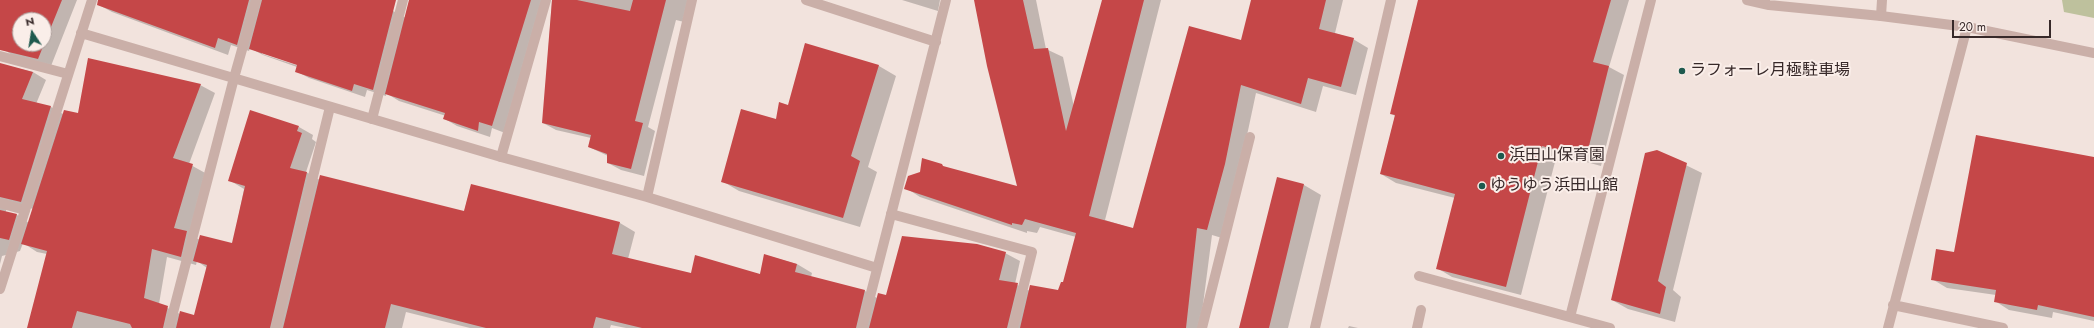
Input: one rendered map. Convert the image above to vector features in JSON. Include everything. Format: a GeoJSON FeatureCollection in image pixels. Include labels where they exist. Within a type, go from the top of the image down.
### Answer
{"type":"FeatureCollection","features":[{"type":"Feature","properties":{"kind":"street"},"geometry":{"type":"LineString","coordinates":[[0,289],[92,0]]}},
{"type":"Feature","properties":{"kind":"street"},"geometry":{"type":"LineString","coordinates":[[169,328],[234,78],[256,0]]}},
{"type":"Feature","properties":{"kind":"street"},"geometry":{"type":"LineString","coordinates":[[372,119],[403,0]]}},
{"type":"Feature","properties":{"kind":"street"},"geometry":{"type":"LineString","coordinates":[[501,157],[546,0]]}},
{"type":"Feature","properties":{"kind":"street"},"geometry":{"type":"LineString","coordinates":[[647,197],[692,0]]}},
{"type":"Feature","properties":{"kind":"street"},"geometry":{"type":"LineString","coordinates":[[806,0],[936,42]]}},
{"type":"Feature","properties":{"kind":"street"},"geometry":{"type":"LineString","coordinates":[[862,328],[946,0]]}},
{"type":"Feature","properties":{"kind":"street"},"geometry":{"type":"LineString","coordinates":[[1314,328],[1391,0]]}},
{"type":"Feature","properties":{"kind":"street"},"geometry":{"type":"LineString","coordinates":[[1570,317],[1651,0]]}},
{"type":"Feature","properties":{"kind":"street"},"geometry":{"type":"LineString","coordinates":[[1747,0],[1769,5],[1881,16],[1967,27],[2094,53]]}},
{"type":"Feature","properties":{"kind":"street"},"geometry":{"type":"LineString","coordinates":[[1881,16],[1882,0]]}},
{"type":"Feature","properties":{"kind":"street"},"geometry":{"type":"LineString","coordinates":[[1888,328],[1967,27]]}},
{"type":"Feature","properties":{"kind":"street"},"geometry":{"type":"LineString","coordinates":[[81,33],[501,157],[647,197],[877,268]]}},
{"type":"Feature","properties":{"kind":"street"},"geometry":{"type":"LineString","coordinates":[[0,56],[68,74]]}},
{"type":"Feature","properties":{"kind":"street"},"geometry":{"type":"LineString","coordinates":[[276,328],[330,107]]}},
{"type":"Feature","properties":{"kind":"street"},"geometry":{"type":"LineString","coordinates":[[1202,328],[1250,138]]}},
{"type":"Feature","properties":{"kind":"street"},"geometry":{"type":"LineString","coordinates":[[0,203],[25,210]]}},
{"type":"Feature","properties":{"kind":"street"},"geometry":{"type":"LineString","coordinates":[[891,214],[1032,252],[1013,328]]}},
{"type":"Feature","properties":{"kind":"street"},"geometry":{"type":"LineString","coordinates":[[1419,276],[1610,328]]}},
{"type":"Feature","properties":{"kind":"street"},"geometry":{"type":"LineString","coordinates":[[1893,305],[2003,328]]}},
{"type":"Feature","properties":{"kind":"street"},"geometry":{"type":"LineString","coordinates":[[1417,328],[1422,310]]}},
{"type":"Feature","properties":{"kind":"green space"},"geometry":{"type":"Polygon","coordinates":[[[2062,0],[2094,0],[2094,18],[2064,12],[2062,0]]]}},
{"type":"Feature","properties":{"kind":"building"},"geometry":{"type":"Polygon","coordinates":[[[0,0],[62,0],[52,25],[52,12],[12,12],[12,52],[41,52],[38,59],[0,50],[0,0]]]}},
{"type":"Feature","properties":{"kind":"building"},"geometry":{"type":"Polygon","coordinates":[[[98,0],[249,0],[237,45],[218,38],[215,48],[97,5],[98,0]]]}},
{"type":"Feature","properties":{"kind":"building"},"geometry":{"type":"Polygon","coordinates":[[[262,0],[396,0],[373,90],[354,84],[352,91],[295,72],[297,65],[249,49],[262,0]]]}},
{"type":"Feature","properties":{"kind":"building"},"geometry":{"type":"Polygon","coordinates":[[[409,0],[531,0],[492,126],[479,122],[478,131],[443,119],[445,113],[385,94],[409,0]]]}},
{"type":"Feature","properties":{"kind":"building"},"geometry":{"type":"Polygon","coordinates":[[[552,0],[577,0],[630,11],[633,0],[666,0],[635,121],[643,123],[631,169],[607,163],[607,154],[588,147],[591,135],[542,123],[552,0]]]}},
{"type":"Feature","properties":{"kind":"building"},"geometry":{"type":"Polygon","coordinates":[[[974,0],[1023,0],[1034,49],[1048,48],[1066,131],[1102,0],[1144,0],[1089,216],[1133,228],[1189,26],[1241,40],[1251,0],[1326,0],[1319,29],[1354,38],[1341,87],[1308,78],[1301,104],[1241,85],[1225,164],[1207,230],[1197,228],[1186,328],[1020,328],[1030,285],[1058,290],[1061,282],[1063,282],[1076,233],[1025,219],[1022,225],[1012,223],[1012,225],[904,189],[908,176],[920,172],[922,158],[942,164],[943,166],[1017,186],[987,66],[974,0]]]}},
{"type":"Feature","properties":{"kind":"building"},"geometry":{"type":"Polygon","coordinates":[[[1418,0],[1611,0],[1593,62],[1609,66],[1586,158],[1542,146],[1506,287],[1436,269],[1455,194],[1380,174],[1395,115],[1390,114],[1418,0]]]}},
{"type":"Feature","properties":{"kind":"building"},"geometry":{"type":"Polygon","coordinates":[[[805,43],[879,65],[851,156],[860,161],[843,218],[721,182],[741,109],[776,119],[779,102],[788,105],[805,43]]]}},
{"type":"Feature","properties":{"kind":"building"},"geometry":{"type":"Polygon","coordinates":[[[88,58],[201,84],[173,158],[193,164],[174,228],[187,231],[181,257],[152,249],[144,298],[168,306],[163,328],[132,328],[130,324],[77,311],[72,328],[27,328],[47,251],[21,244],[64,110],[78,113],[88,58]]]}},
{"type":"Feature","properties":{"kind":"building"},"geometry":{"type":"Polygon","coordinates":[[[0,63],[33,72],[22,99],[51,106],[21,202],[0,197],[0,63]]]}},
{"type":"Feature","properties":{"kind":"building"},"geometry":{"type":"Polygon","coordinates":[[[250,110],[299,126],[297,131],[302,133],[290,168],[307,172],[270,328],[176,328],[180,311],[194,315],[207,265],[193,261],[200,235],[232,243],[245,186],[228,181],[250,110]]]}},
{"type":"Feature","properties":{"kind":"building"},"geometry":{"type":"Polygon","coordinates":[[[1976,135],[2094,157],[2094,317],[2038,305],[2037,310],[1994,302],[1996,290],[1931,280],[1936,249],[1954,252],[1976,135]]]}},
{"type":"Feature","properties":{"kind":"building"},"geometry":{"type":"Polygon","coordinates":[[[1657,150],[1687,163],[1658,281],[1666,287],[1660,314],[1611,300],[1645,153],[1657,150]]]}},
{"type":"Feature","properties":{"kind":"building"},"geometry":{"type":"Polygon","coordinates":[[[320,175],[464,211],[471,184],[620,222],[612,254],[691,273],[695,255],[760,274],[764,254],[797,264],[795,272],[865,290],[856,328],[642,328],[596,317],[593,328],[486,328],[391,304],[385,328],[283,328],[320,175]]]}},
{"type":"Feature","properties":{"kind":"building"},"geometry":{"type":"Polygon","coordinates":[[[1277,177],[1304,184],[1269,328],[1239,328],[1277,177]]]}},
{"type":"Feature","properties":{"kind":"building"},"geometry":{"type":"Polygon","coordinates":[[[0,210],[17,214],[9,240],[0,238],[0,210]]]}},
{"type":"Feature","properties":{"kind":"building"},"geometry":{"type":"Polygon","coordinates":[[[902,236],[977,244],[1006,252],[999,280],[1018,283],[1007,328],[869,328],[878,293],[886,295],[902,236]]]}},
{"type":"Feature","properties":{"kind":"place","name":"ラフォーレ月極駐車場"},"geometry":{"type":"Point","coordinates":[1682,71]}},
{"type":"Feature","properties":{"kind":"place","name":"浜田山保育園"},"geometry":{"type":"Point","coordinates":[1501,156]}},
{"type":"Feature","properties":{"kind":"place","name":"ゆうゆう浜田山館"},"geometry":{"type":"Point","coordinates":[1482,186]}}]}
